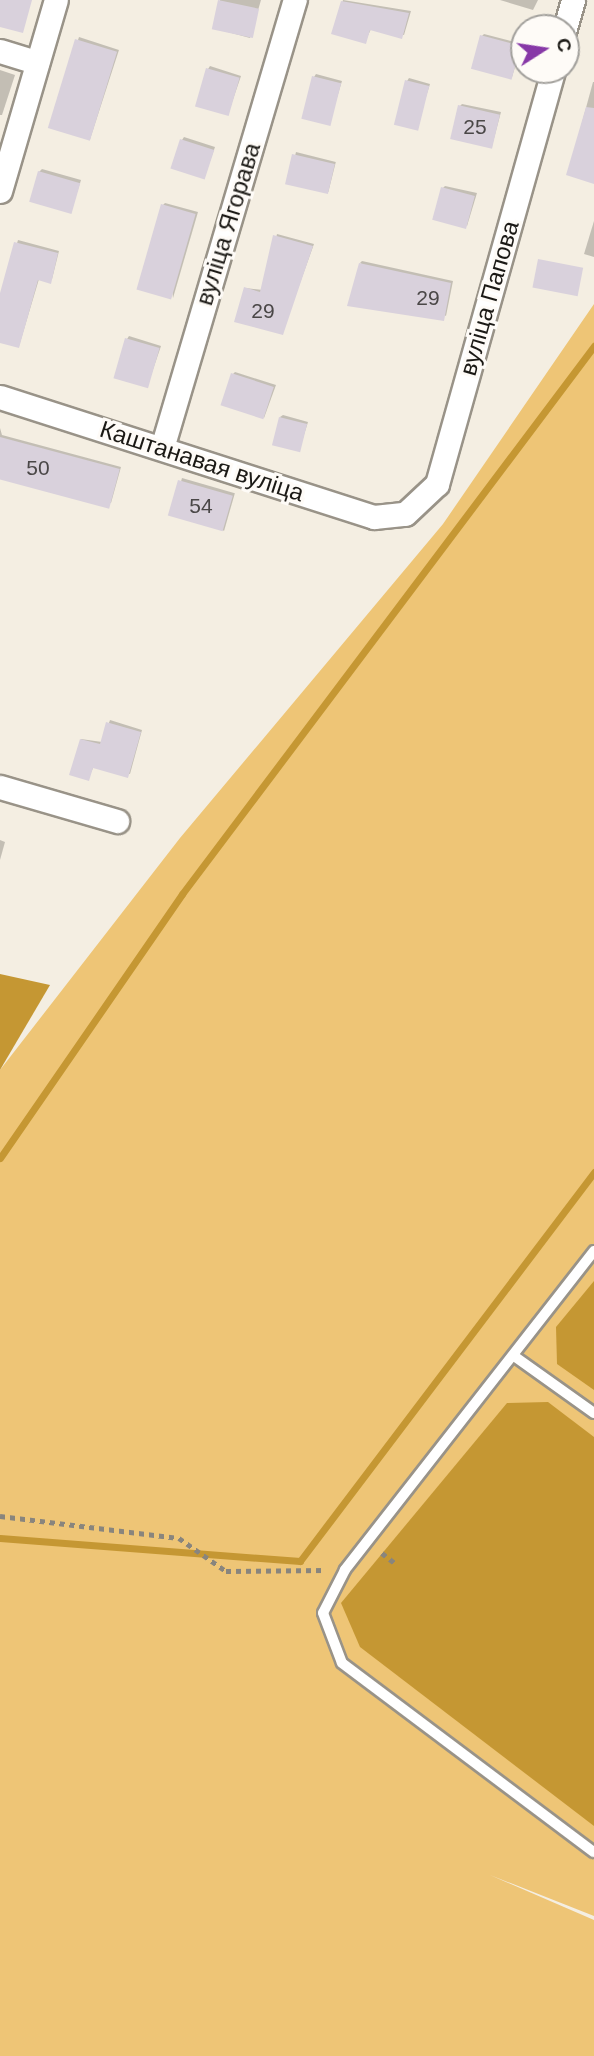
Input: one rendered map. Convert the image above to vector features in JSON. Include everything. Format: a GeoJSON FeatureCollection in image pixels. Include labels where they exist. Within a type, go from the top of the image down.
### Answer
{"type":"FeatureCollection","features":[{"type":"Feature","properties":{"kind":"street"},"geometry":{"type":"LineString","coordinates":[[0,191],[56,0]]}},
{"type":"Feature","properties":{"kind":"street","name":"вуліца Ягорава"},"geometry":{"type":"LineString","coordinates":[[162,447],[295,0]]}},
{"type":"Feature","properties":{"kind":"street"},"geometry":{"type":"LineString","coordinates":[[0,51],[37,62]]}},
{"type":"Feature","properties":{"kind":"street","name":"вуліца Папова"},"geometry":{"type":"LineString","coordinates":[[405,514],[437,484],[549,84]]}},
{"type":"Feature","properties":{"kind":"street","name":"Каштанавая вуліца"},"geometry":{"type":"LineString","coordinates":[[0,397],[374,517],[405,514]]}},
{"type":"Feature","properties":{"kind":"street"},"geometry":{"type":"LineString","coordinates":[[0,788],[117,821]]}},
{"type":"Feature","properties":{"kind":"lane"},"geometry":{"type":"LineString","coordinates":[[594,1251],[345,1570],[323,1613],[342,1663],[594,1852]]}},
{"type":"Feature","properties":{"kind":"lane"},"geometry":{"type":"LineString","coordinates":[[514,1356],[594,1413]]}},
{"type":"Feature","properties":{"kind":"path"},"geometry":{"type":"LineString","coordinates":[[0,1516],[179,1538],[226,1571],[345,1570]]}},
{"type":"Feature","properties":{"kind":"path"},"geometry":{"type":"LineString","coordinates":[[382,1553],[396,1564]]}},
{"type":"Feature","properties":{"kind":"shaded area"},"geometry":{"type":"Polygon","coordinates":[[[594,304],[594,1916],[490,1875],[594,1920],[594,2056],[0,2056],[0,1070],[180,838],[443,524],[594,304]]]}},
{"type":"Feature","properties":{"kind":"shaded area"},"geometry":{"type":"Polygon","coordinates":[[[0,974],[50,985],[0,1070],[0,974]]]}},
{"type":"Feature","properties":{"kind":"shaded area"},"geometry":{"type":"Polygon","coordinates":[[[594,1281],[594,1390],[557,1364],[556,1327],[594,1281]]]}},
{"type":"Feature","properties":{"kind":"shaded area"},"geometry":{"type":"Polygon","coordinates":[[[548,1402],[594,1437],[594,1826],[360,1647],[341,1603],[507,1403],[548,1402]]]}},
{"type":"Feature","properties":{"kind":"building"},"geometry":{"type":"Polygon","coordinates":[[[0,0],[32,0],[23,33],[0,27],[0,0]]]}},
{"type":"Feature","properties":{"kind":"building"},"geometry":{"type":"Polygon","coordinates":[[[218,0],[259,9],[253,38],[212,29],[218,0]]]}},
{"type":"Feature","properties":{"kind":"building"},"geometry":{"type":"Polygon","coordinates":[[[341,1],[409,13],[402,39],[370,30],[366,44],[331,34],[341,1]]]}},
{"type":"Feature","properties":{"kind":"building"},"geometry":{"type":"Polygon","coordinates":[[[480,35],[510,43],[510,79],[471,69],[480,35]]]}},
{"type":"Feature","properties":{"kind":"building"},"geometry":{"type":"Polygon","coordinates":[[[75,39],[117,52],[90,141],[48,128],[75,39]]]}},
{"type":"Feature","properties":{"kind":"building"},"geometry":{"type":"Polygon","coordinates":[[[206,68],[240,78],[229,116],[195,106],[206,68]]]}},
{"type":"Feature","properties":{"kind":"building"},"geometry":{"type":"Polygon","coordinates":[[[312,76],[341,83],[330,126],[301,119],[312,76]]]}},
{"type":"Feature","properties":{"kind":"building"},"geometry":{"type":"Polygon","coordinates":[[[405,80],[429,86],[418,131],[394,125],[405,80]]]}},
{"type":"Feature","properties":{"kind":"building"},"geometry":{"type":"Polygon","coordinates":[[[458,105],[500,115],[492,149],[450,139],[458,105]]]}},
{"type":"Feature","properties":{"kind":"building"},"geometry":{"type":"Polygon","coordinates":[[[586,107],[594,108],[594,184],[566,175],[586,107]]]}},
{"type":"Feature","properties":{"kind":"building"},"geometry":{"type":"Polygon","coordinates":[[[180,139],[214,150],[205,180],[170,168],[180,139]]]}},
{"type":"Feature","properties":{"kind":"building"},"geometry":{"type":"Polygon","coordinates":[[[292,154],[335,164],[328,194],[285,184],[292,154]]]}},
{"type":"Feature","properties":{"kind":"building"},"geometry":{"type":"Polygon","coordinates":[[[38,171],[80,183],[71,214],[29,202],[38,171]]]}},
{"type":"Feature","properties":{"kind":"building"},"geometry":{"type":"Polygon","coordinates":[[[441,187],[475,196],[466,229],[432,220],[441,187]]]}},
{"type":"Feature","properties":{"kind":"building"},"geometry":{"type":"Polygon","coordinates":[[[161,204],[196,214],[171,299],[136,290],[161,204]]]}},
{"type":"Feature","properties":{"kind":"building"},"geometry":{"type":"Polygon","coordinates":[[[273,235],[313,246],[283,335],[234,322],[244,287],[260,292],[273,235]]]}},
{"type":"Feature","properties":{"kind":"building"},"geometry":{"type":"Polygon","coordinates":[[[14,242],[58,253],[51,284],[38,280],[19,348],[0,343],[0,293],[14,242]]]}},
{"type":"Feature","properties":{"kind":"building"},"geometry":{"type":"Polygon","coordinates":[[[538,259],[583,268],[578,296],[532,287],[538,259]]]}},
{"type":"Feature","properties":{"kind":"building"},"geometry":{"type":"Polygon","coordinates":[[[359,263],[451,283],[444,321],[347,306],[359,263]]]}},
{"type":"Feature","properties":{"kind":"building"},"geometry":{"type":"Polygon","coordinates":[[[125,338],[160,348],[148,388],[113,378],[125,338]]]}},
{"type":"Feature","properties":{"kind":"building"},"geometry":{"type":"Polygon","coordinates":[[[231,373],[274,387],[263,419],[220,405],[231,373]]]}},
{"type":"Feature","properties":{"kind":"building"},"geometry":{"type":"Polygon","coordinates":[[[279,417],[307,424],[300,452],[272,445],[279,417]]]}},
{"type":"Feature","properties":{"kind":"building"},"geometry":{"type":"Polygon","coordinates":[[[0,437],[120,469],[109,509],[0,479],[0,437]]]}},
{"type":"Feature","properties":{"kind":"building"},"geometry":{"type":"Polygon","coordinates":[[[178,480],[233,496],[223,531],[168,516],[178,480]]]}},
{"type":"Feature","properties":{"kind":"building"},"geometry":{"type":"Polygon","coordinates":[[[106,722],[141,732],[128,778],[93,768],[89,781],[69,775],[80,739],[100,744],[106,722]]]}},
{"type":"Feature","properties":{"kind":"waterway"},"geometry":{"type":"LineString","coordinates":[[0,1158],[182,894],[594,346]]}},
{"type":"Feature","properties":{"kind":"waterway"},"geometry":{"type":"LineString","coordinates":[[0,1538],[300,1561],[594,1172]]}}]}
